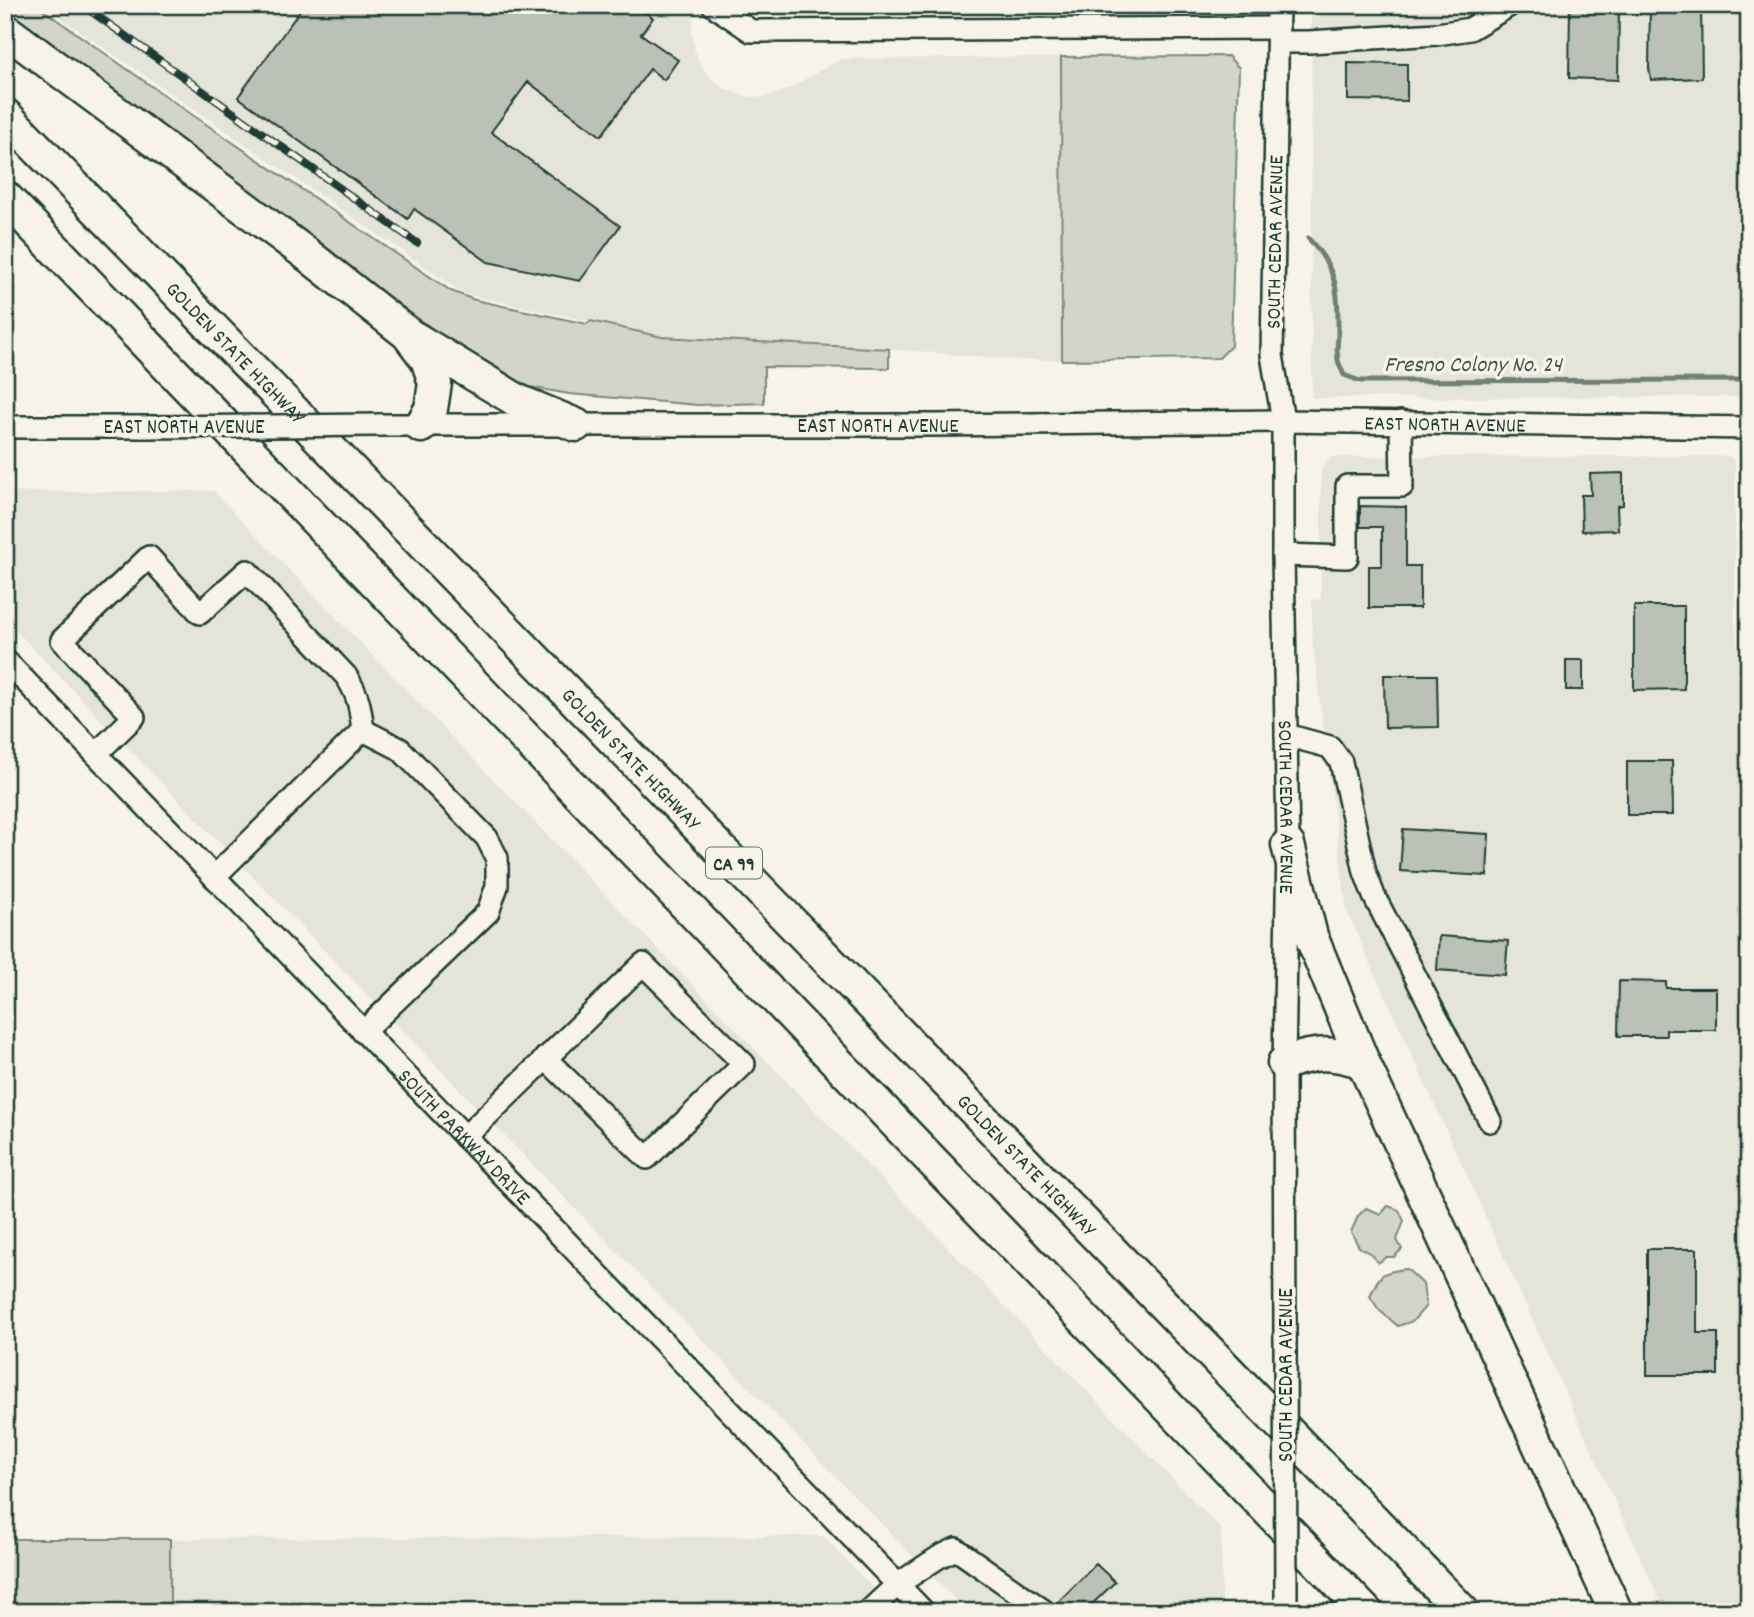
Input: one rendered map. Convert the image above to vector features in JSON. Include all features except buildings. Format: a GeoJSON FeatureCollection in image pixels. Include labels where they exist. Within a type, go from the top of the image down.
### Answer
{"type":"FeatureCollection","features":[{"type":"Feature","properties":{"kind":"highway"},"geometry":{"type":"LineString","coordinates":[[5,30],[304,252],[408,334],[518,401],[576,425]]}},
{"type":"Feature","properties":{"kind":"highway","name":"GOLDEN STATE HIGHWAY"},"geometry":{"type":"LineString","coordinates":[[5,114],[1463,1612]]}},
{"type":"Feature","properties":{"kind":"highway"},"geometry":{"type":"LineString","coordinates":[[5,197],[1366,1612]]}},
{"type":"Feature","properties":{"kind":"highway"},"geometry":{"type":"LineString","coordinates":[[408,334],[427,359],[435,383],[431,409],[421,426]]}},
{"type":"Feature","properties":{"kind":"highway"},"geometry":{"type":"LineString","coordinates":[[1288,845],[1311,936],[1363,1062],[1616,1612]]}},
{"type":"Feature","properties":{"kind":"highway"},"geometry":{"type":"LineString","coordinates":[[1284,1063],[1307,1055],[1325,1053],[1363,1062]]}},
{"type":"Feature","properties":{"kind":"street"},"geometry":{"type":"LineString","coordinates":[[713,5],[751,31],[1278,35],[1309,42],[1437,34],[1470,29],[1510,5]]}},
{"type":"Feature","properties":{"kind":"street","name":"SOUTH CEDAR AVENUE"},"geometry":{"type":"LineString","coordinates":[[1278,5],[1272,355],[1283,421],[1288,845],[1284,1063],[1286,1605]]}},
{"type":"Feature","properties":{"kind":"street","name":"EAST NORTH AVENUE"},"geometry":{"type":"LineString","coordinates":[[5,427],[935,425],[1283,421],[1749,428]]}},
{"type":"Feature","properties":{"kind":"street"},"geometry":{"type":"LineString","coordinates":[[1283,555],[1347,557],[1347,486],[1402,486],[1401,422]]}},
{"type":"Feature","properties":{"kind":"street"},"geometry":{"type":"LineString","coordinates":[[96,754],[134,717],[62,640],[149,557],[201,613],[247,571],[346,676],[356,692],[363,730]]}},
{"type":"Feature","properties":{"kind":"street","name":"SOUTH PARKWAY DRIVE"},"geometry":{"type":"LineString","coordinates":[[5,660],[924,1612]]}},
{"type":"Feature","properties":{"kind":"street"},"geometry":{"type":"LineString","coordinates":[[214,877],[363,730]]}},
{"type":"Feature","properties":{"kind":"street"},"geometry":{"type":"LineString","coordinates":[[363,730],[400,749],[487,838],[497,858],[497,886],[488,912],[363,1032]]}},
{"type":"Feature","properties":{"kind":"street"},"geometry":{"type":"LineString","coordinates":[[1286,735],[1330,747],[1340,762],[1365,872],[1374,896],[1490,1121]]}},
{"type":"Feature","properties":{"kind":"street"},"geometry":{"type":"LineString","coordinates":[[465,1137],[545,1058],[643,964],[744,1064],[647,1158],[545,1058]]}},
{"type":"Feature","properties":{"kind":"street"},"geometry":{"type":"LineString","coordinates":[[868,1612],[898,1584],[956,1549],[1044,1611]]}},
{"type":"Feature","properties":{"kind":"shaded area"},"geometry":{"type":"Polygon","coordinates":[[[5,5],[36,5],[451,291],[475,300],[662,337],[889,349],[889,368],[764,367],[764,403],[698,405],[569,394],[530,387],[500,375],[449,341],[5,16],[5,5]]]}},
{"type":"Feature","properties":{"kind":"shaded area"},"geometry":{"type":"Polygon","coordinates":[[[46,5],[698,5],[692,31],[700,64],[711,78],[724,88],[744,96],[755,97],[783,92],[843,59],[1061,57],[1062,360],[1021,360],[852,346],[662,337],[465,294],[69,24],[46,5]]]}},
{"type":"Feature","properties":{"kind":"shaded area"},"geometry":{"type":"Polygon","coordinates":[[[1311,5],[1749,5],[1749,397],[1312,398],[1311,5]]]}},
{"type":"Feature","properties":{"kind":"shaded area"},"geometry":{"type":"Polygon","coordinates":[[[1228,56],[1239,68],[1231,346],[1219,358],[1062,360],[1061,57],[1228,56]]]}},
{"type":"Feature","properties":{"kind":"shaded area"},"geometry":{"type":"Polygon","coordinates":[[[1330,457],[1732,458],[1735,464],[1735,621],[1741,669],[1749,693],[1749,1612],[1665,1612],[1347,912],[1312,638],[1312,600],[1321,599],[1321,469],[1330,457]]]}},
{"type":"Feature","properties":{"kind":"shaded area"},"geometry":{"type":"Polygon","coordinates":[[[213,491],[1221,1529],[1222,1612],[967,1612],[5,619],[5,492],[213,491]]]}},
{"type":"Feature","properties":{"kind":"shaded area"},"geometry":{"type":"Polygon","coordinates":[[[1388,1206],[1399,1210],[1404,1221],[1397,1240],[1402,1249],[1394,1257],[1386,1257],[1378,1263],[1371,1254],[1359,1247],[1351,1232],[1358,1216],[1366,1208],[1381,1214],[1388,1206]]]}},
{"type":"Feature","properties":{"kind":"shaded area"},"geometry":{"type":"Polygon","coordinates":[[[1407,1269],[1423,1284],[1426,1306],[1413,1321],[1398,1326],[1379,1310],[1370,1296],[1383,1275],[1407,1269]]]}},
{"type":"Feature","properties":{"kind":"shaded area"},"geometry":{"type":"Polygon","coordinates":[[[823,1536],[896,1612],[170,1612],[170,1539],[823,1536]]]}},
{"type":"Feature","properties":{"kind":"shaded area"},"geometry":{"type":"Polygon","coordinates":[[[5,1539],[170,1539],[170,1612],[5,1612],[5,1539]]]}},
{"type":"Feature","properties":{"kind":"waterway","name":"Fresno Colony No. 24"},"geometry":{"type":"LineString","coordinates":[[1308,238],[1325,260],[1334,281],[1338,304],[1339,364],[1344,375],[1360,381],[1749,380]]}},
{"type":"Feature","properties":{"kind":"railway"},"geometry":{"type":"LineString","coordinates":[[82,5],[417,243]]}}]}
